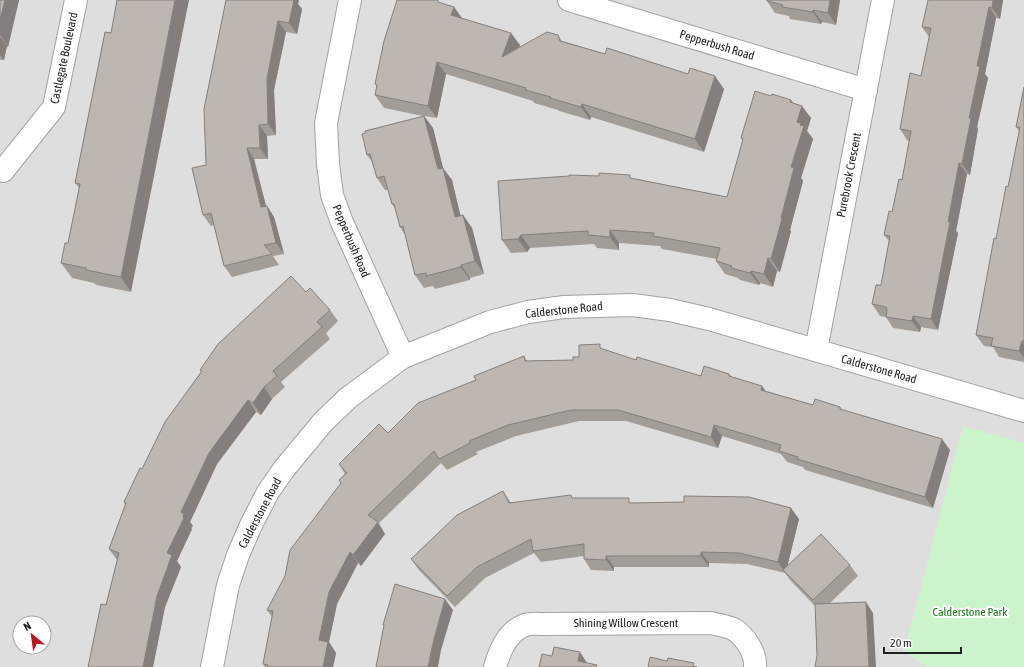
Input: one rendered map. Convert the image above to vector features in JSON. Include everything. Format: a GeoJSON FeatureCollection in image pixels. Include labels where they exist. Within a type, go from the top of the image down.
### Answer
{"type":"FeatureCollection","features":[{"type":"Feature","properties":{"kind":"street","name":"Castlegate Boulevard"},"geometry":{"type":"LineString","coordinates":[[3,170],[54,107],[76,0]]}},
{"type":"Feature","properties":{"kind":"street","name":"Pepperbush Road"},"geometry":{"type":"LineString","coordinates":[[350,0],[326,123],[328,164],[332,195],[341,220],[403,357]]}},
{"type":"Feature","properties":{"kind":"street","name":"Pepperbush Road"},"geometry":{"type":"LineString","coordinates":[[569,0],[866,90]]}},
{"type":"Feature","properties":{"kind":"street","name":"Purebrook Crescent"},"geometry":{"type":"LineString","coordinates":[[816,350],[883,0]]}},
{"type":"Feature","properties":{"kind":"street","name":"Calderstone Road"},"geometry":{"type":"LineString","coordinates":[[212,667],[228,584],[238,555],[268,492],[284,469],[323,422],[348,398],[403,357],[490,322],[528,312],[564,307],[632,305],[670,310],[709,319],[1024,411]]}},
{"type":"Feature","properties":{"kind":"street","name":"Shining Willow Crescent"},"geometry":{"type":"LineString","coordinates":[[495,667],[500,651],[511,634],[526,625],[711,623],[734,629],[749,644],[755,667]]}},
{"type":"Feature","properties":{"kind":"shaded area"},"geometry":{"type":"Polygon","coordinates":[[[0,0],[1024,0],[1024,667],[0,667],[0,0]]]}},
{"type":"Feature","properties":{"kind":"green space","name":"Calderstone Park"},"geometry":{"type":"Polygon","coordinates":[[[963,426],[1024,443],[1024,667],[928,667],[904,652],[963,426]]]}},
{"type":"Feature","properties":{"kind":"building"},"geometry":{"type":"Polygon","coordinates":[[[0,0],[5,0],[0,20],[0,0]]]}},
{"type":"Feature","properties":{"kind":"building"},"geometry":{"type":"Polygon","coordinates":[[[117,0],[175,0],[121,277],[61,263],[65,243],[68,243],[80,184],[75,183],[105,32],[111,33],[117,0]]]}},
{"type":"Feature","properties":{"kind":"building"},"geometry":{"type":"Polygon","coordinates":[[[226,0],[294,0],[289,23],[278,21],[267,79],[268,124],[259,125],[260,148],[247,148],[261,207],[267,206],[276,243],[264,245],[272,254],[224,266],[211,213],[203,215],[192,168],[206,165],[204,109],[226,0]]]}},
{"type":"Feature","properties":{"kind":"building"},"geometry":{"type":"Polygon","coordinates":[[[397,0],[438,0],[438,2],[454,7],[451,15],[511,33],[502,57],[547,32],[558,35],[560,41],[605,54],[607,48],[688,74],[690,68],[715,76],[695,139],[582,104],[581,107],[550,98],[551,97],[525,90],[526,88],[437,62],[428,106],[375,95],[377,85],[375,84],[384,41],[397,0]]]}},
{"type":"Feature","properties":{"kind":"building"},"geometry":{"type":"Polygon","coordinates":[[[767,0],[830,0],[828,13],[782,7],[783,5],[767,0]]]}},
{"type":"Feature","properties":{"kind":"building"},"geometry":{"type":"Polygon","coordinates":[[[928,0],[993,0],[992,8],[989,7],[977,66],[980,66],[969,118],[971,118],[962,164],[959,163],[948,222],[950,222],[931,319],[913,316],[912,321],[886,317],[886,307],[872,304],[876,285],[881,285],[890,236],[884,235],[889,211],[892,212],[899,179],[902,180],[911,131],[900,129],[910,73],[921,76],[931,28],[922,27],[928,0]]]}},
{"type":"Feature","properties":{"kind":"building"},"geometry":{"type":"Polygon","coordinates":[[[1024,87],[1024,341],[1022,341],[1019,351],[991,346],[993,338],[976,335],[994,238],[996,239],[1006,186],[1008,187],[1020,127],[1016,127],[1024,87]]]}},
{"type":"Feature","properties":{"kind":"building"},"geometry":{"type":"Polygon","coordinates":[[[755,91],[771,96],[772,94],[791,100],[790,102],[802,106],[797,122],[804,126],[791,167],[794,168],[781,218],[782,219],[771,259],[768,258],[764,274],[751,271],[750,273],[731,268],[732,266],[716,261],[720,248],[653,236],[654,233],[610,230],[610,237],[588,235],[588,231],[521,235],[518,239],[502,240],[498,181],[569,175],[599,176],[599,173],[630,175],[630,178],[727,197],[743,139],[741,138],[755,91]]]}},
{"type":"Feature","properties":{"kind":"building"},"geometry":{"type":"Polygon","coordinates":[[[424,116],[438,169],[443,168],[455,217],[463,215],[475,261],[461,265],[461,267],[426,276],[426,273],[415,275],[403,226],[400,227],[384,176],[377,178],[370,154],[367,155],[362,134],[365,133],[365,131],[424,116]]]}},
{"type":"Feature","properties":{"kind":"building"},"geometry":{"type":"Polygon","coordinates":[[[291,276],[306,292],[310,288],[330,310],[317,322],[322,327],[273,371],[277,376],[264,387],[253,403],[248,400],[209,453],[181,512],[184,514],[184,518],[167,553],[172,555],[157,596],[143,667],[88,667],[101,604],[106,605],[119,553],[109,549],[126,503],[124,502],[140,468],[142,469],[165,422],[202,371],[200,370],[218,344],[291,276]]]}},
{"type":"Feature","properties":{"kind":"building"},"geometry":{"type":"Polygon","coordinates":[[[600,344],[600,348],[636,360],[637,357],[701,376],[704,366],[729,374],[729,376],[762,386],[761,390],[813,405],[815,399],[840,407],[840,409],[942,439],[925,497],[797,459],[798,457],[779,451],[781,445],[714,425],[711,437],[618,410],[571,410],[508,425],[469,441],[470,443],[439,459],[434,451],[368,515],[378,522],[353,555],[350,552],[329,592],[319,640],[328,642],[323,667],[267,667],[268,665],[263,664],[273,611],[267,610],[285,576],[290,550],[341,483],[339,480],[347,473],[339,464],[379,424],[388,433],[418,403],[476,380],[474,376],[524,356],[525,361],[573,360],[573,357],[579,357],[579,345],[600,344]]]}},
{"type":"Feature","properties":{"kind":"building"},"geometry":{"type":"Polygon","coordinates":[[[503,491],[509,503],[571,495],[572,498],[629,498],[629,503],[684,502],[684,496],[749,497],[791,508],[778,562],[739,553],[701,552],[701,556],[606,556],[606,560],[584,559],[584,544],[533,551],[531,539],[477,567],[447,596],[411,559],[457,515],[503,491]]]}},
{"type":"Feature","properties":{"kind":"building"},"geometry":{"type":"Polygon","coordinates":[[[821,534],[850,565],[813,600],[783,570],[821,534]]]}},
{"type":"Feature","properties":{"kind":"building"},"geometry":{"type":"Polygon","coordinates":[[[395,584],[445,599],[428,667],[376,667],[383,625],[395,584]]]}},
{"type":"Feature","properties":{"kind":"building"},"geometry":{"type":"Polygon","coordinates":[[[866,602],[869,667],[815,667],[817,655],[815,604],[866,602]]]}},
{"type":"Feature","properties":{"kind":"building"},"geometry":{"type":"Polygon","coordinates":[[[554,647],[580,652],[578,661],[597,665],[596,667],[539,667],[542,654],[552,656],[554,647]]]}},
{"type":"Feature","properties":{"kind":"building"},"geometry":{"type":"Polygon","coordinates":[[[650,657],[667,661],[668,658],[694,663],[693,666],[697,667],[648,667],[650,657]]]}}]}
